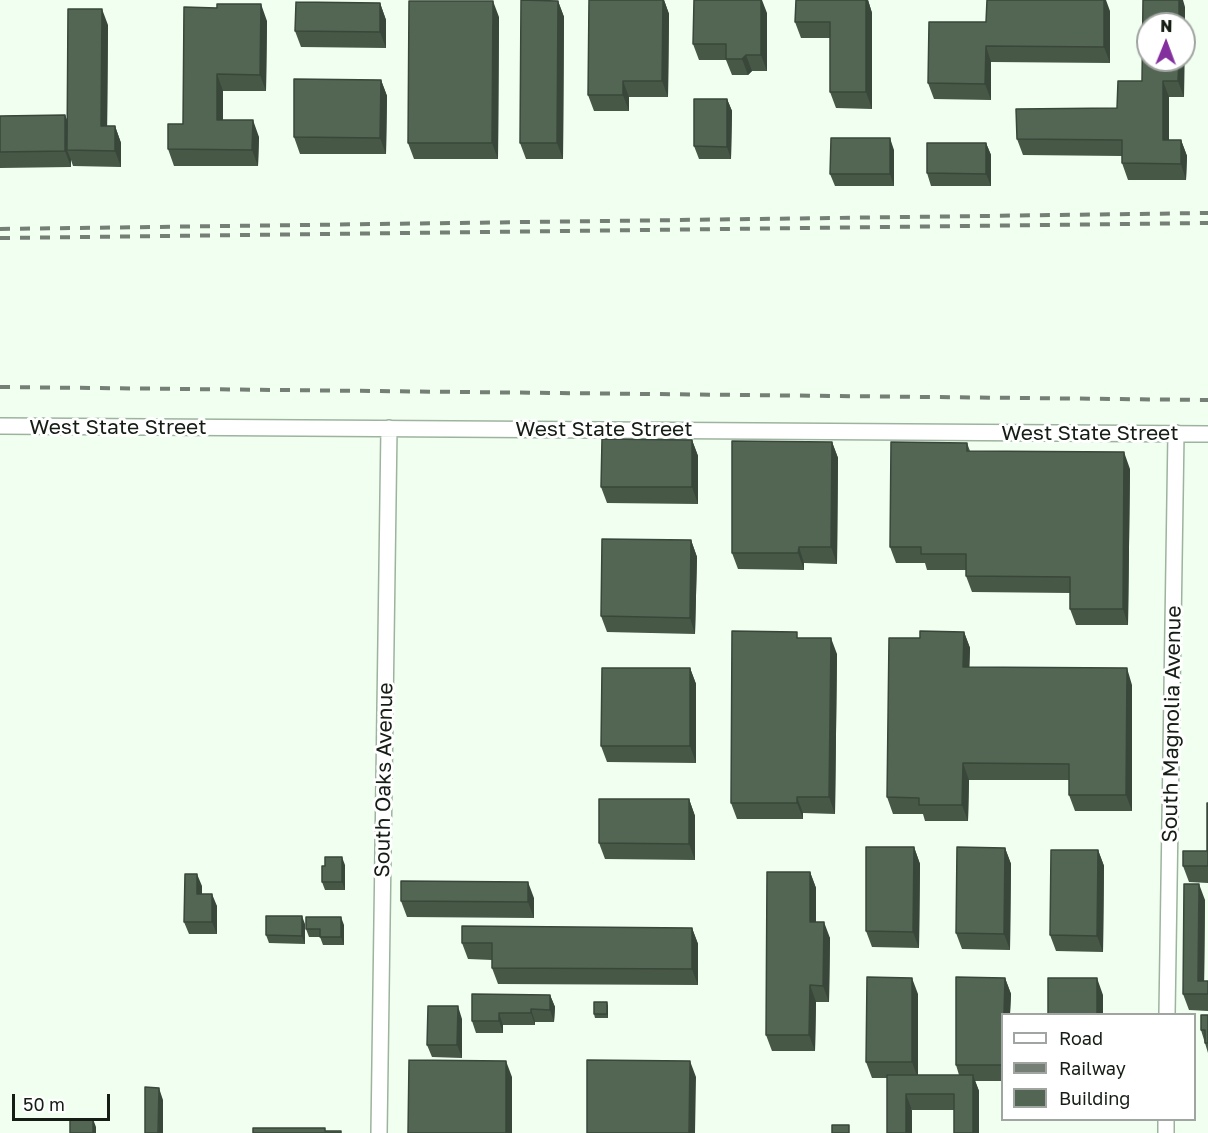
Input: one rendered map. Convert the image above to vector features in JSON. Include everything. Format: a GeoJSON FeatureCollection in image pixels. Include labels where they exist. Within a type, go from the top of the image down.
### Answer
{"type":"FeatureCollection","features":[{"type":"Feature","properties":{"kind":"street","name":"West State Street"},"geometry":{"type":"LineString","coordinates":[[0,426],[1208,434]]}},
{"type":"Feature","properties":{"kind":"street","name":"South Oaks Avenue"},"geometry":{"type":"LineString","coordinates":[[379,1133],[389,428]]}},
{"type":"Feature","properties":{"kind":"street","name":"South Magnolia Avenue"},"geometry":{"type":"LineString","coordinates":[[1167,1013],[1176,433]]}},
{"type":"Feature","properties":{"kind":"building"},"geometry":{"type":"Polygon","coordinates":[[[521,0],[558,1],[557,143],[520,143],[521,0]]]}},
{"type":"Feature","properties":{"kind":"building"},"geometry":{"type":"Polygon","coordinates":[[[589,0],[663,0],[662,81],[623,81],[623,95],[588,95],[589,0]]]}},
{"type":"Feature","properties":{"kind":"building"},"geometry":{"type":"Polygon","coordinates":[[[694,0],[761,0],[761,55],[746,55],[742,59],[726,59],[726,44],[693,44],[694,0]]]}},
{"type":"Feature","properties":{"kind":"building"},"geometry":{"type":"Polygon","coordinates":[[[796,0],[866,0],[866,92],[830,92],[830,22],[795,22],[796,0]]]}},
{"type":"Feature","properties":{"kind":"building"},"geometry":{"type":"Polygon","coordinates":[[[987,0],[1104,0],[1104,47],[986,46],[985,84],[928,83],[929,22],[986,22],[987,0]]]}},
{"type":"Feature","properties":{"kind":"building"},"geometry":{"type":"Polygon","coordinates":[[[1143,0],[1179,0],[1179,12],[1143,12],[1143,0]]]}},
{"type":"Feature","properties":{"kind":"building"},"geometry":{"type":"Polygon","coordinates":[[[409,1],[493,1],[492,143],[408,143],[409,1]]]}},
{"type":"Feature","properties":{"kind":"building"},"geometry":{"type":"Polygon","coordinates":[[[296,2],[380,3],[380,32],[295,31],[296,2]]]}},
{"type":"Feature","properties":{"kind":"building"},"geometry":{"type":"Polygon","coordinates":[[[217,4],[261,4],[260,75],[217,74],[217,120],[253,120],[252,150],[168,149],[168,124],[183,124],[184,7],[217,8],[217,4]]]}},
{"type":"Feature","properties":{"kind":"building"},"geometry":{"type":"Polygon","coordinates":[[[68,9],[102,9],[101,126],[115,126],[115,151],[67,150],[68,9]]]}},
{"type":"Feature","properties":{"kind":"building"},"geometry":{"type":"Polygon","coordinates":[[[1142,72],[1178,72],[1178,81],[1163,81],[1163,140],[1181,140],[1181,164],[1122,163],[1122,140],[1017,139],[1016,109],[1117,108],[1118,81],[1142,81],[1142,72]]]}},
{"type":"Feature","properties":{"kind":"building"},"geometry":{"type":"Polygon","coordinates":[[[294,79],[381,80],[380,138],[294,137],[294,79]]]}},
{"type":"Feature","properties":{"kind":"building"},"geometry":{"type":"Polygon","coordinates":[[[694,99],[727,99],[727,147],[694,146],[694,99]]]}},
{"type":"Feature","properties":{"kind":"building"},"geometry":{"type":"Polygon","coordinates":[[[65,115],[65,151],[0,152],[0,116],[65,115]]]}},
{"type":"Feature","properties":{"kind":"building"},"geometry":{"type":"Polygon","coordinates":[[[831,138],[890,138],[890,174],[830,174],[831,138]]]}},
{"type":"Feature","properties":{"kind":"building"},"geometry":{"type":"Polygon","coordinates":[[[927,143],[986,143],[986,174],[927,173],[927,143]]]}},
{"type":"Feature","properties":{"kind":"building"},"geometry":{"type":"Polygon","coordinates":[[[602,439],[692,440],[692,487],[601,487],[602,439]]]}},
{"type":"Feature","properties":{"kind":"building"},"geometry":{"type":"Polygon","coordinates":[[[732,441],[832,442],[831,547],[799,547],[798,553],[732,553],[732,441]]]}},
{"type":"Feature","properties":{"kind":"building"},"geometry":{"type":"Polygon","coordinates":[[[891,442],[967,443],[967,451],[1124,452],[1123,609],[1070,609],[1070,577],[966,576],[966,554],[921,554],[921,547],[890,547],[891,442]]]}},
{"type":"Feature","properties":{"kind":"building"},"geometry":{"type":"Polygon","coordinates":[[[602,539],[691,540],[690,618],[601,616],[602,539]]]}},
{"type":"Feature","properties":{"kind":"building"},"geometry":{"type":"Polygon","coordinates":[[[732,631],[797,632],[797,638],[831,638],[829,797],[797,797],[797,803],[731,803],[732,631]]]}},
{"type":"Feature","properties":{"kind":"building"},"geometry":{"type":"Polygon","coordinates":[[[920,631],[964,632],[963,667],[1127,668],[1126,795],[1069,795],[1069,764],[963,763],[962,805],[919,805],[919,798],[887,797],[889,638],[920,638],[920,631]]]}},
{"type":"Feature","properties":{"kind":"building"},"geometry":{"type":"Polygon","coordinates":[[[602,668],[690,668],[690,746],[601,746],[602,668]]]}},
{"type":"Feature","properties":{"kind":"building"},"geometry":{"type":"Polygon","coordinates":[[[599,799],[689,799],[689,844],[599,843],[599,799]]]}},
{"type":"Feature","properties":{"kind":"building"},"geometry":{"type":"Polygon","coordinates":[[[1207,803],[1208,866],[1183,866],[1183,851],[1207,851],[1207,803]]]}},
{"type":"Feature","properties":{"kind":"building"},"geometry":{"type":"Polygon","coordinates":[[[866,847],[914,847],[913,932],[866,931],[866,847]]]}},
{"type":"Feature","properties":{"kind":"building"},"geometry":{"type":"Polygon","coordinates":[[[957,847],[1005,848],[1004,934],[956,933],[957,847]]]}},
{"type":"Feature","properties":{"kind":"building"},"geometry":{"type":"Polygon","coordinates":[[[1051,850],[1098,850],[1097,936],[1050,935],[1051,850]]]}},
{"type":"Feature","properties":{"kind":"building"},"geometry":{"type":"Polygon","coordinates":[[[325,857],[342,857],[342,882],[322,882],[322,866],[325,866],[325,857]]]}},
{"type":"Feature","properties":{"kind":"building"},"geometry":{"type":"Polygon","coordinates":[[[767,872],[810,872],[810,922],[824,922],[823,986],[810,985],[809,1035],[766,1035],[767,872]]]}},
{"type":"Feature","properties":{"kind":"building"},"geometry":{"type":"Polygon","coordinates":[[[185,874],[197,874],[197,894],[212,894],[212,922],[184,922],[185,874]]]}},
{"type":"Feature","properties":{"kind":"building"},"geometry":{"type":"Polygon","coordinates":[[[401,881],[528,882],[528,902],[401,901],[401,881]]]}},
{"type":"Feature","properties":{"kind":"building"},"geometry":{"type":"Polygon","coordinates":[[[1184,884],[1199,884],[1198,981],[1208,981],[1208,994],[1183,994],[1184,884]]]}},
{"type":"Feature","properties":{"kind":"building"},"geometry":{"type":"Polygon","coordinates":[[[266,916],[302,916],[302,936],[266,935],[266,916]]]}},
{"type":"Feature","properties":{"kind":"building"},"geometry":{"type":"Polygon","coordinates":[[[306,917],[341,917],[341,937],[320,937],[320,929],[306,929],[306,917]]]}},
{"type":"Feature","properties":{"kind":"building"},"geometry":{"type":"Polygon","coordinates":[[[462,926],[692,928],[692,969],[492,968],[492,943],[462,943],[462,926]]]}},
{"type":"Feature","properties":{"kind":"building"},"geometry":{"type":"Polygon","coordinates":[[[867,977],[912,978],[912,1062],[866,1062],[867,977]]]}},
{"type":"Feature","properties":{"kind":"building"},"geometry":{"type":"Polygon","coordinates":[[[956,977],[1005,978],[1004,1013],[1001,1013],[1001,1065],[956,1065],[956,977]]]}},
{"type":"Feature","properties":{"kind":"building"},"geometry":{"type":"Polygon","coordinates":[[[1048,978],[1097,978],[1097,1013],[1048,1013],[1048,978]]]}},
{"type":"Feature","properties":{"kind":"building"},"geometry":{"type":"Polygon","coordinates":[[[472,994],[550,995],[550,1010],[531,1009],[531,1013],[499,1013],[499,1021],[472,1021],[472,994]]]}},
{"type":"Feature","properties":{"kind":"building"},"geometry":{"type":"Polygon","coordinates":[[[594,1002],[607,1002],[607,1014],[594,1014],[594,1002]]]}},
{"type":"Feature","properties":{"kind":"building"},"geometry":{"type":"Polygon","coordinates":[[[428,1006],[458,1006],[457,1045],[427,1045],[428,1006]]]}},
{"type":"Feature","properties":{"kind":"building"},"geometry":{"type":"Polygon","coordinates":[[[1201,1015],[1208,1015],[1208,1043],[1205,1043],[1205,1030],[1201,1030],[1201,1015]]]}},
{"type":"Feature","properties":{"kind":"building"},"geometry":{"type":"Polygon","coordinates":[[[409,1060],[506,1061],[506,1133],[408,1133],[409,1060]]]}},
{"type":"Feature","properties":{"kind":"building"},"geometry":{"type":"Polygon","coordinates":[[[587,1060],[690,1061],[689,1133],[587,1133],[587,1060]]]}},
{"type":"Feature","properties":{"kind":"building"},"geometry":{"type":"Polygon","coordinates":[[[887,1075],[973,1075],[973,1133],[954,1133],[954,1094],[906,1094],[906,1133],[887,1133],[887,1075]]]}},
{"type":"Feature","properties":{"kind":"building"},"geometry":{"type":"Polygon","coordinates":[[[145,1087],[159,1088],[158,1133],[145,1133],[145,1087]]]}},
{"type":"Feature","properties":{"kind":"building"},"geometry":{"type":"Polygon","coordinates":[[[93,1119],[93,1133],[70,1133],[70,1120],[93,1119]]]}},
{"type":"Feature","properties":{"kind":"building"},"geometry":{"type":"Polygon","coordinates":[[[832,1125],[849,1125],[849,1133],[832,1133],[832,1125]]]}},
{"type":"Feature","properties":{"kind":"building"},"geometry":{"type":"Polygon","coordinates":[[[253,1128],[325,1128],[325,1131],[341,1131],[341,1133],[253,1133],[253,1128]]]}},
{"type":"Feature","properties":{"kind":"railway"},"geometry":{"type":"LineString","coordinates":[[0,229],[1208,213]]}},
{"type":"Feature","properties":{"kind":"railway"},"geometry":{"type":"LineString","coordinates":[[0,238],[1208,223]]}},
{"type":"Feature","properties":{"kind":"railway"},"geometry":{"type":"LineString","coordinates":[[0,387],[1208,400]]}}]}
